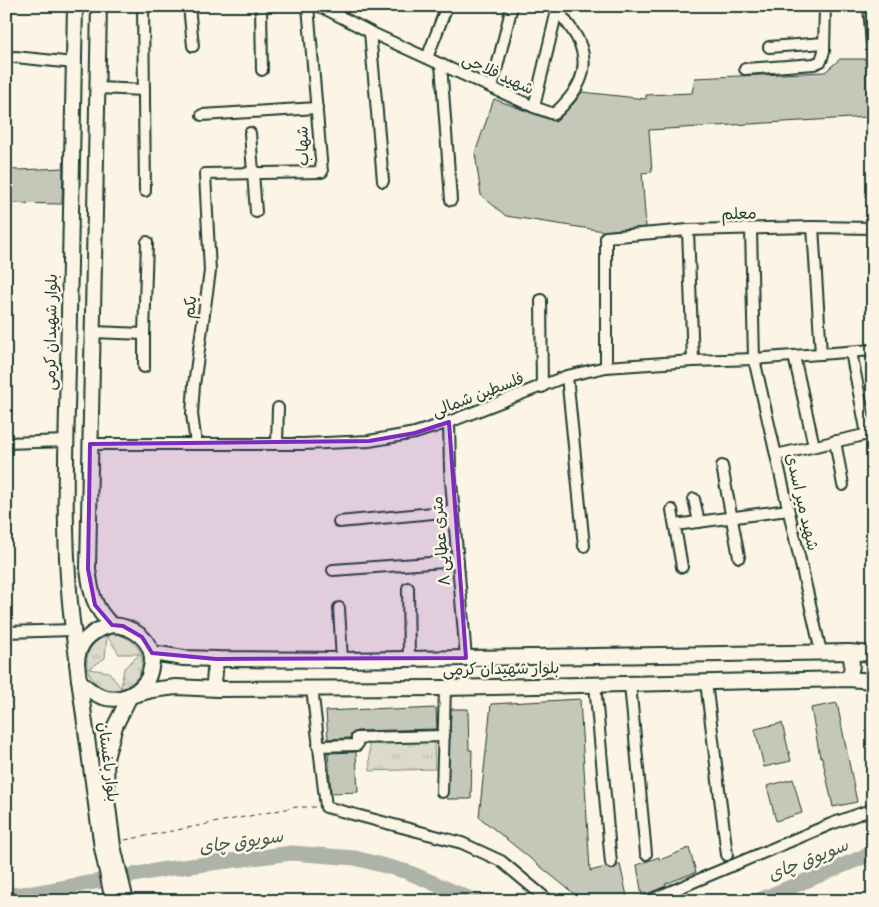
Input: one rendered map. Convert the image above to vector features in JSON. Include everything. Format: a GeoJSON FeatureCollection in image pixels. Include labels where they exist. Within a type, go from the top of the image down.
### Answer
{"type":"FeatureCollection","features":[{"type":"Feature","properties":{"kind":"main road","name":"بلوار شهیدان کرمی"},"geometry":{"type":"LineString","coordinates":[[75,6],[66,441],[68,575],[72,630],[77,657]]}},
{"type":"Feature","properties":{"kind":"main road"},"geometry":{"type":"LineString","coordinates":[[99,6],[88,569],[95,605],[104,618],[112,625]]}},
{"type":"Feature","properties":{"kind":"main road"},"geometry":{"type":"LineString","coordinates":[[68,575],[78,574],[88,569]]}},
{"type":"Feature","properties":{"kind":"main road"},"geometry":{"type":"LineString","coordinates":[[112,625],[123,626],[133,630],[142,637],[152,653],[151,669],[147,680],[130,696],[108,699],[97,695],[80,679],[77,657],[81,645],[89,635],[99,628],[112,625]]}},
{"type":"Feature","properties":{"kind":"main road","name":"بلوار شهیدان کرمی"},"geometry":{"type":"LineString","coordinates":[[152,653],[216,660],[342,660],[821,652],[873,654]]}},
{"type":"Feature","properties":{"kind":"main road"},"geometry":{"type":"LineString","coordinates":[[848,678],[852,670],[852,660],[849,652]]}},
{"type":"Feature","properties":{"kind":"main road"},"geometry":{"type":"LineString","coordinates":[[216,660],[214,683],[218,689]]}},
{"type":"Feature","properties":{"kind":"main road","name":"بلوار شهیدان کرمی"},"geometry":{"type":"LineString","coordinates":[[130,696],[152,690],[176,687],[218,689],[445,688],[848,678],[873,681]]}},
{"type":"Feature","properties":{"kind":"main road","name":"بلوار باغستان"},"geometry":{"type":"LineString","coordinates":[[80,679],[112,845]]}},
{"type":"Feature","properties":{"kind":"main road","name":"بلوار باغستان"},"geometry":{"type":"LineString","coordinates":[[112,845],[107,799],[106,758],[115,726],[130,696]]}},
{"type":"Feature","properties":{"kind":"main road"},"geometry":{"type":"LineString","coordinates":[[112,845],[113,901]]}},
{"type":"Feature","properties":{"kind":"main road"},"geometry":{"type":"LineString","coordinates":[[112,845],[126,901]]}},
{"type":"Feature","properties":{"kind":"street"},"geometry":{"type":"LineString","coordinates":[[143,6],[145,191]]}},
{"type":"Feature","properties":{"kind":"street"},"geometry":{"type":"LineString","coordinates":[[189,6],[192,46]]}},
{"type":"Feature","properties":{"kind":"street"},"geometry":{"type":"LineString","coordinates":[[261,6],[262,70]]}},
{"type":"Feature","properties":{"kind":"street","name":"شهاب"},"geometry":{"type":"LineString","coordinates":[[205,174],[322,172],[308,6]]}},
{"type":"Feature","properties":{"kind":"street","name":"شهید فلاحی"},"geometry":{"type":"LineString","coordinates":[[320,6],[370,32],[534,107],[554,114],[570,100],[581,80],[584,60],[579,42],[557,8]]}},
{"type":"Feature","properties":{"kind":"street"},"geometry":{"type":"LineString","coordinates":[[427,58],[447,6]]}},
{"type":"Feature","properties":{"kind":"street"},"geometry":{"type":"LineString","coordinates":[[492,87],[512,6]]}},
{"type":"Feature","properties":{"kind":"street"},"geometry":{"type":"LineString","coordinates":[[745,69],[814,64],[821,61],[824,51],[825,6]]}},
{"type":"Feature","properties":{"kind":"street"},"geometry":{"type":"LineString","coordinates":[[869,6],[873,60]]}},
{"type":"Feature","properties":{"kind":"street"},"geometry":{"type":"LineString","coordinates":[[534,107],[557,8]]}},
{"type":"Feature","properties":{"kind":"street"},"geometry":{"type":"LineString","coordinates":[[370,32],[383,181]]}},
{"type":"Feature","properties":{"kind":"street"},"geometry":{"type":"LineString","coordinates":[[770,47],[824,43]]}},
{"type":"Feature","properties":{"kind":"street"},"geometry":{"type":"LineString","coordinates":[[15,57],[74,63]]}},
{"type":"Feature","properties":{"kind":"street"},"geometry":{"type":"LineString","coordinates":[[441,64],[451,200]]}},
{"type":"Feature","properties":{"kind":"street"},"geometry":{"type":"LineString","coordinates":[[98,88],[144,90]]}},
{"type":"Feature","properties":{"kind":"street"},"geometry":{"type":"LineString","coordinates":[[202,116],[317,108]]}},
{"type":"Feature","properties":{"kind":"street"},"geometry":{"type":"LineString","coordinates":[[250,133],[256,212]]}},
{"type":"Feature","properties":{"kind":"street","name":"یکم"},"geometry":{"type":"LineString","coordinates":[[196,444],[192,414],[194,385],[210,271],[205,174]]}},
{"type":"Feature","properties":{"kind":"street"},"geometry":{"type":"LineString","coordinates":[[813,227],[821,354]]}},
{"type":"Feature","properties":{"kind":"street","name":"معلم"},"geometry":{"type":"LineString","coordinates":[[606,367],[606,237],[688,230],[813,227],[873,228]]}},
{"type":"Feature","properties":{"kind":"street","name":"شهید میر اسدی"},"geometry":{"type":"LineString","coordinates":[[750,228],[754,359],[821,652]]}},
{"type":"Feature","properties":{"kind":"street"},"geometry":{"type":"LineString","coordinates":[[688,230],[693,361]]}},
{"type":"Feature","properties":{"kind":"street"},"geometry":{"type":"LineString","coordinates":[[144,367],[147,242]]}},
{"type":"Feature","properties":{"kind":"street"},"geometry":{"type":"LineString","coordinates":[[541,300],[542,387]]}},
{"type":"Feature","properties":{"kind":"street"},"geometry":{"type":"LineString","coordinates":[[92,332],[144,334]]}},
{"type":"Feature","properties":{"kind":"street","name":"فلسطین شمالی"},"geometry":{"type":"LineString","coordinates":[[90,444],[276,444],[369,441],[416,433],[567,376],[606,367],[873,350]]}},
{"type":"Feature","properties":{"kind":"street"},"geometry":{"type":"LineString","coordinates":[[776,455],[870,434],[851,352]]}},
{"type":"Feature","properties":{"kind":"street"},"geometry":{"type":"LineString","coordinates":[[794,356],[814,446]]}},
{"type":"Feature","properties":{"kind":"street"},"geometry":{"type":"LineString","coordinates":[[567,376],[584,546]]}},
{"type":"Feature","properties":{"kind":"street"},"geometry":{"type":"LineString","coordinates":[[276,444],[278,408]]}},
{"type":"Feature","properties":{"kind":"street","name":"۸ متری عطایی"},"geometry":{"type":"LineString","coordinates":[[449,422],[450,469],[466,658]]}},
{"type":"Feature","properties":{"kind":"street"},"geometry":{"type":"LineString","coordinates":[[6,443],[66,441]]}},
{"type":"Feature","properties":{"kind":"street"},"geometry":{"type":"LineString","coordinates":[[835,442],[843,485]]}},
{"type":"Feature","properties":{"kind":"street"},"geometry":{"type":"LineString","coordinates":[[722,466],[739,558]]}},
{"type":"Feature","properties":{"kind":"street"},"geometry":{"type":"LineString","coordinates":[[694,499],[699,522]]}},
{"type":"Feature","properties":{"kind":"street"},"geometry":{"type":"LineString","coordinates":[[672,510],[682,567]]}},
{"type":"Feature","properties":{"kind":"street"},"geometry":{"type":"LineString","coordinates":[[675,525],[788,510]]}},
{"type":"Feature","properties":{"kind":"street"},"geometry":{"type":"LineString","coordinates":[[339,522],[454,511]]}},
{"type":"Feature","properties":{"kind":"street"},"geometry":{"type":"LineString","coordinates":[[332,570],[458,561]]}},
{"type":"Feature","properties":{"kind":"street"},"geometry":{"type":"LineString","coordinates":[[408,588],[408,658]]}},
{"type":"Feature","properties":{"kind":"street"},"geometry":{"type":"LineString","coordinates":[[339,608],[342,660]]}},
{"type":"Feature","properties":{"kind":"street"},"geometry":{"type":"LineString","coordinates":[[6,632],[72,630]]}},
{"type":"Feature","properties":{"kind":"street"},"geometry":{"type":"LineString","coordinates":[[706,682],[727,855]]}},
{"type":"Feature","properties":{"kind":"street"},"geometry":{"type":"LineString","coordinates":[[595,684],[610,863]]}},
{"type":"Feature","properties":{"kind":"street"},"geometry":{"type":"LineString","coordinates":[[630,684],[646,854]]}},
{"type":"Feature","properties":{"kind":"street"},"geometry":{"type":"LineString","coordinates":[[312,688],[326,806],[462,843],[501,861],[549,901]]}},
{"type":"Feature","properties":{"kind":"street"},"geometry":{"type":"LineString","coordinates":[[442,792],[445,688]]}},
{"type":"Feature","properties":{"kind":"street"},"geometry":{"type":"LineString","coordinates":[[318,746],[357,745],[357,738],[444,736]]}},
{"type":"Feature","properties":{"kind":"street"},"geometry":{"type":"LineString","coordinates":[[648,901],[831,824],[873,809]]}},
{"type":"Feature","properties":{"kind":"path"},"geometry":{"type":"LineString","coordinates":[[112,845],[296,807],[326,806]]}},
{"type":"Feature","properties":{"kind":"path"},"geometry":{"type":"LineString","coordinates":[[292,901],[340,897],[368,901]]}},
{"type":"Feature","properties":{"kind":"highlighted area"},"geometry":{"type":"Polygon","coordinates":[[[449,422],[466,658],[216,659],[152,653],[142,637],[123,626],[112,625],[95,605],[88,569],[90,444],[369,441],[415,433],[449,422]]]}},
{"type":"Feature","properties":{"kind":"green space"},"geometry":{"type":"Polygon","coordinates":[[[115,634],[128,639],[137,647],[142,658],[142,665],[139,675],[133,682],[123,688],[110,690],[100,686],[92,678],[88,668],[87,658],[91,647],[100,639],[115,634]],[[107,637],[105,658],[89,669],[109,672],[121,688],[124,668],[140,654],[119,654],[107,637]]]}},
{"type":"Feature","properties":{"kind":"green space"},"geometry":{"type":"Polygon","coordinates":[[[434,740],[435,769],[370,771],[369,742],[434,740]]]}},
{"type":"Feature","properties":{"kind":"building"},"geometry":{"type":"Polygon","coordinates":[[[840,59],[866,59],[868,117],[649,130],[652,172],[642,173],[646,227],[604,231],[506,216],[481,195],[475,153],[494,99],[556,122],[582,92],[646,99],[646,95],[692,93],[695,78],[825,72],[840,59]]]}},
{"type":"Feature","properties":{"kind":"building"},"geometry":{"type":"Polygon","coordinates":[[[63,168],[62,204],[6,203],[6,169],[63,168]]]}},
{"type":"Feature","properties":{"kind":"building"},"geometry":{"type":"Polygon","coordinates":[[[580,699],[590,871],[606,867],[612,870],[620,864],[628,901],[583,901],[479,817],[491,704],[580,699]]]}},
{"type":"Feature","properties":{"kind":"building"},"geometry":{"type":"Polygon","coordinates":[[[837,703],[857,802],[833,807],[822,757],[820,757],[811,708],[837,703]]]}},
{"type":"Feature","properties":{"kind":"building"},"geometry":{"type":"Polygon","coordinates":[[[391,708],[392,710],[436,708],[437,729],[357,731],[351,734],[350,738],[328,739],[326,711],[391,708]]]}},
{"type":"Feature","properties":{"kind":"building"},"geometry":{"type":"Polygon","coordinates":[[[451,709],[468,709],[469,750],[472,750],[471,799],[447,799],[451,709]]]}},
{"type":"Feature","properties":{"kind":"building"},"geometry":{"type":"Polygon","coordinates":[[[782,723],[791,761],[764,767],[755,729],[782,723]]]}},
{"type":"Feature","properties":{"kind":"building"},"geometry":{"type":"Polygon","coordinates":[[[356,752],[358,792],[331,793],[328,753],[356,752]]]}},
{"type":"Feature","properties":{"kind":"building"},"geometry":{"type":"Polygon","coordinates":[[[793,779],[802,813],[776,821],[767,786],[793,779]]]}},
{"type":"Feature","properties":{"kind":"building"},"geometry":{"type":"Polygon","coordinates":[[[689,848],[696,872],[665,884],[666,886],[642,896],[637,865],[659,857],[660,860],[689,848]]]}},
{"type":"Feature","properties":{"kind":"waterway","name":"سویوق چای"},"geometry":{"type":"LineString","coordinates":[[6,895],[34,893],[166,869],[292,853],[355,858],[408,872],[475,901]]}},
{"type":"Feature","properties":{"kind":"waterway","name":"سویوق چای"},"geometry":{"type":"LineString","coordinates":[[757,901],[873,853]]}}]}
